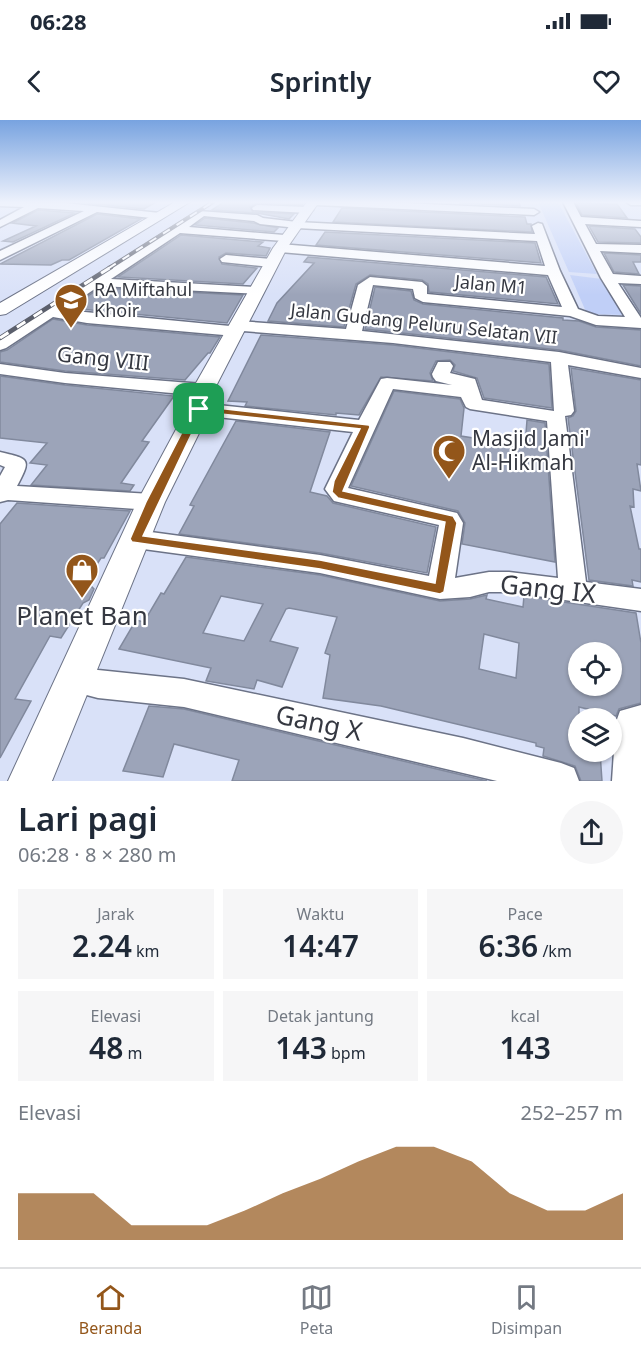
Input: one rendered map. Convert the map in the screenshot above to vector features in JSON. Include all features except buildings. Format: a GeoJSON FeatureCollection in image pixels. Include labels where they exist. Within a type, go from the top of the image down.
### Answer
{"type":"FeatureCollection","features":[{"type":"Feature","properties":{"kind":"street"},"geometry":{"type":"LineString","coordinates":[[0,256],[47,233]]}},
{"type":"Feature","properties":{"kind":"street"},"geometry":{"type":"LineString","coordinates":[[0,310],[131,233]]}},
{"type":"Feature","properties":{"kind":"street"},"geometry":{"type":"LineString","coordinates":[[0,345],[171,233]]}},
{"type":"Feature","properties":{"kind":"street"},"geometry":{"type":"LineString","coordinates":[[226,259],[283,233]]}},
{"type":"Feature","properties":{"kind":"street"},"geometry":{"type":"LineString","coordinates":[[30,781],[151,502],[255,291],[292,233]]}},
{"type":"Feature","properties":{"kind":"street"},"geometry":{"type":"LineString","coordinates":[[330,233],[554,271]]}},
{"type":"Feature","properties":{"kind":"street"},"geometry":{"type":"LineString","coordinates":[[427,233],[542,238]]}},
{"type":"Feature","properties":{"kind":"street"},"geometry":{"type":"LineString","coordinates":[[541,233],[572,312],[596,320],[639,323]]}},
{"type":"Feature","properties":{"kind":"street"},"geometry":{"type":"LineString","coordinates":[[584,233],[608,278],[639,323]]}},
{"type":"Feature","properties":{"kind":"street"},"geometry":{"type":"LineString","coordinates":[[591,247],[641,249]]}},
{"type":"Feature","properties":{"kind":"street"},"geometry":{"type":"LineString","coordinates":[[608,278],[641,280]]}},
{"type":"Feature","properties":{"kind":"street"},"geometry":{"type":"LineString","coordinates":[[97,282],[255,291]]}},
{"type":"Feature","properties":{"kind":"street","name":"Jalan M1"},"geometry":{"type":"LineString","coordinates":[[353,334],[365,283],[387,282],[417,285],[420,286],[420,295],[423,298],[572,312]]}},
{"type":"Feature","properties":{"kind":"street","name":"Jalan Gudang Peluru Selatan VII"},"geometry":{"type":"LineString","coordinates":[[48,312],[87,318],[426,340],[559,357],[616,371],[641,373]]}},
{"type":"Feature","properties":{"kind":"street"},"geometry":{"type":"LineString","coordinates":[[559,357],[564,411]]}},
{"type":"Feature","properties":{"kind":"street"},"geometry":{"type":"LineString","coordinates":[[444,366],[442,377],[469,383],[469,392],[473,403],[477,405],[556,417],[573,591]]}},
{"type":"Feature","properties":{"kind":"street","name":"Gang VIII"},"geometry":{"type":"LineString","coordinates":[[0,369],[76,379],[365,427]]}},
{"type":"Feature","properties":{"kind":"street"},"geometry":{"type":"LineString","coordinates":[[440,589],[451,523],[449,519],[342,496],[337,492],[365,427],[389,382],[469,392]]}},
{"type":"Feature","properties":{"kind":"street"},"geometry":{"type":"LineString","coordinates":[[0,458],[11,459],[16,463],[16,468],[1,494],[151,502]]}},
{"type":"Feature","properties":{"kind":"street","name":"Gang IX"},"geometry":{"type":"LineString","coordinates":[[136,539],[320,564],[440,589],[470,587],[489,582],[509,582],[641,600]]}},
{"type":"Feature","properties":{"kind":"street","name":"Gang X"},"geometry":{"type":"LineString","coordinates":[[75,679],[98,684],[184,693],[464,755],[561,781]]}},
{"type":"Feature","properties":{"kind":"street"},"geometry":{"type":"LineString","coordinates":[[630,781],[632,722],[641,720]]}},
{"type":"Feature","properties":{"kind":"shaded area"},"geometry":{"type":"Polygon","coordinates":[[[552,233],[575,233],[597,274],[569,272],[552,233]]]}},
{"type":"Feature","properties":{"kind":"shaded area"},"geometry":{"type":"Polygon","coordinates":[[[570,275],[602,279],[625,315],[587,314],[570,275]]]}},
{"type":"Feature","properties":{"kind":"railway"},"geometry":{"type":"LineString","coordinates":[[109,268],[164,233]]}},
{"type":"Feature","properties":{"kind":"railway"},"geometry":{"type":"LineString","coordinates":[[0,338],[111,267]]}},
{"type":"Feature","properties":{"kind":"place","name":"RA Miftahul Khoir"},"geometry":{"type":"Point","coordinates":[71,329]}},
{"type":"Feature","properties":{"kind":"place","name":"Masjid Jami' Al-Hikmah"},"geometry":{"type":"Point","coordinates":[449,480]}},
{"type":"Feature","properties":{"kind":"place","name":"Planet Ban"},"geometry":{"type":"Point","coordinates":[82,599]}},
{"type":"Feature","properties":{"kind":"route"},"geometry":{"type":"LineString","coordinates":[[199,409],[365,427],[336,489],[337,492],[342,496],[449,519],[451,523],[440,589],[320,564],[136,539],[151,502],[199,409]]}}]}
